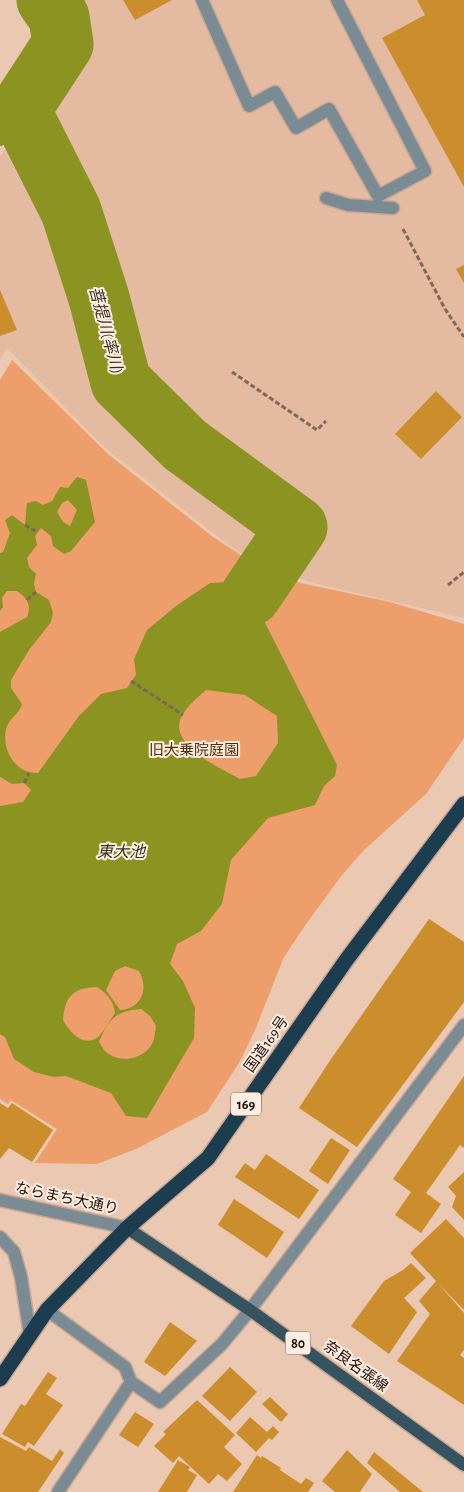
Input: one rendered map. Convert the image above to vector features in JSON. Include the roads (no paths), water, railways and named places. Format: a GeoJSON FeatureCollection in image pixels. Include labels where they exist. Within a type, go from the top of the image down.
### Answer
{"type":"FeatureCollection","features":[{"type":"Feature","properties":{"kind":"highway","name":"国道169号"},"geometry":{"type":"LineString","coordinates":[[0,1379],[47,1310],[127,1228],[208,1158],[347,958],[464,804]]}},
{"type":"Feature","properties":{"kind":"main road","name":"奈良名張線"},"geometry":{"type":"LineString","coordinates":[[127,1228],[250,1310],[464,1465]]}},
{"type":"Feature","properties":{"kind":"street"},"geometry":{"type":"LineString","coordinates":[[202,0],[249,106],[275,92],[296,128],[329,109],[378,196],[425,170],[337,0]]}},
{"type":"Feature","properties":{"kind":"street"},"geometry":{"type":"LineString","coordinates":[[326,198],[348,206],[393,208]]}},
{"type":"Feature","properties":{"kind":"street"},"geometry":{"type":"LineString","coordinates":[[47,1310],[124,1367],[131,1382],[160,1402],[222,1344],[250,1310],[464,1025]]}},
{"type":"Feature","properties":{"kind":"street","name":"ならまち大通り"},"geometry":{"type":"LineString","coordinates":[[0,1200],[127,1228]]}},
{"type":"Feature","properties":{"kind":"street"},"geometry":{"type":"LineString","coordinates":[[0,1237],[14,1252],[21,1277],[30,1335]]}},
{"type":"Feature","properties":{"kind":"street"},"geometry":{"type":"LineString","coordinates":[[58,1492],[131,1382]]}},
{"type":"Feature","properties":{"kind":"water","name":"東大池"},"geometry":{"type":"Polygon","coordinates":[[[77,477],[86,480],[95,522],[71,551],[64,554],[53,546],[51,536],[41,528],[35,536],[37,545],[27,558],[29,567],[36,574],[34,584],[36,592],[49,600],[53,613],[51,622],[29,650],[11,680],[11,688],[22,704],[7,726],[5,734],[7,750],[16,764],[29,772],[38,773],[79,716],[101,694],[127,688],[136,675],[134,659],[147,630],[176,606],[210,583],[229,582],[251,595],[337,765],[335,776],[324,786],[315,805],[268,818],[231,860],[222,904],[201,931],[177,944],[170,964],[183,981],[195,1008],[194,1038],[147,1118],[126,1116],[111,1093],[66,1076],[54,1077],[34,1072],[14,1059],[5,1037],[0,1034],[0,806],[23,802],[31,790],[24,783],[12,784],[0,777],[0,632],[27,617],[29,605],[26,599],[17,591],[7,591],[2,598],[3,607],[0,611],[0,553],[3,552],[10,533],[5,520],[12,515],[25,525],[27,503],[36,501],[43,505],[52,501],[60,487],[68,488],[77,477]],[[68,500],[62,503],[57,512],[63,522],[70,526],[77,510],[68,500]],[[206,690],[190,705],[182,716],[179,726],[182,736],[198,754],[232,775],[240,779],[256,776],[278,743],[277,716],[245,695],[206,690]],[[125,966],[115,971],[106,990],[120,1010],[134,1006],[142,996],[142,978],[139,971],[125,966]],[[97,987],[82,989],[68,999],[63,1020],[73,1034],[82,1040],[93,1040],[105,1029],[99,1042],[107,1053],[121,1059],[134,1058],[150,1048],[154,1040],[156,1026],[150,1016],[141,1009],[119,1014],[107,1026],[115,1013],[113,1005],[104,992],[97,987]]]}},
{"type":"Feature","properties":{"kind":"waterway","name":"菩提川(率川)"},"geometry":{"type":"LineString","coordinates":[[47,0],[59,17],[63,44],[20,110],[71,211],[99,298],[121,382],[185,445],[297,527],[251,595]]}},
{"type":"Feature","properties":{"kind":"waterway"},"geometry":{"type":"LineString","coordinates":[[0,141],[20,110]]}},
{"type":"Feature","properties":{"kind":"park label","name":"旧大乗院庭園"},"geometry":{"type":"Point","coordinates":[194,750]}}]}
